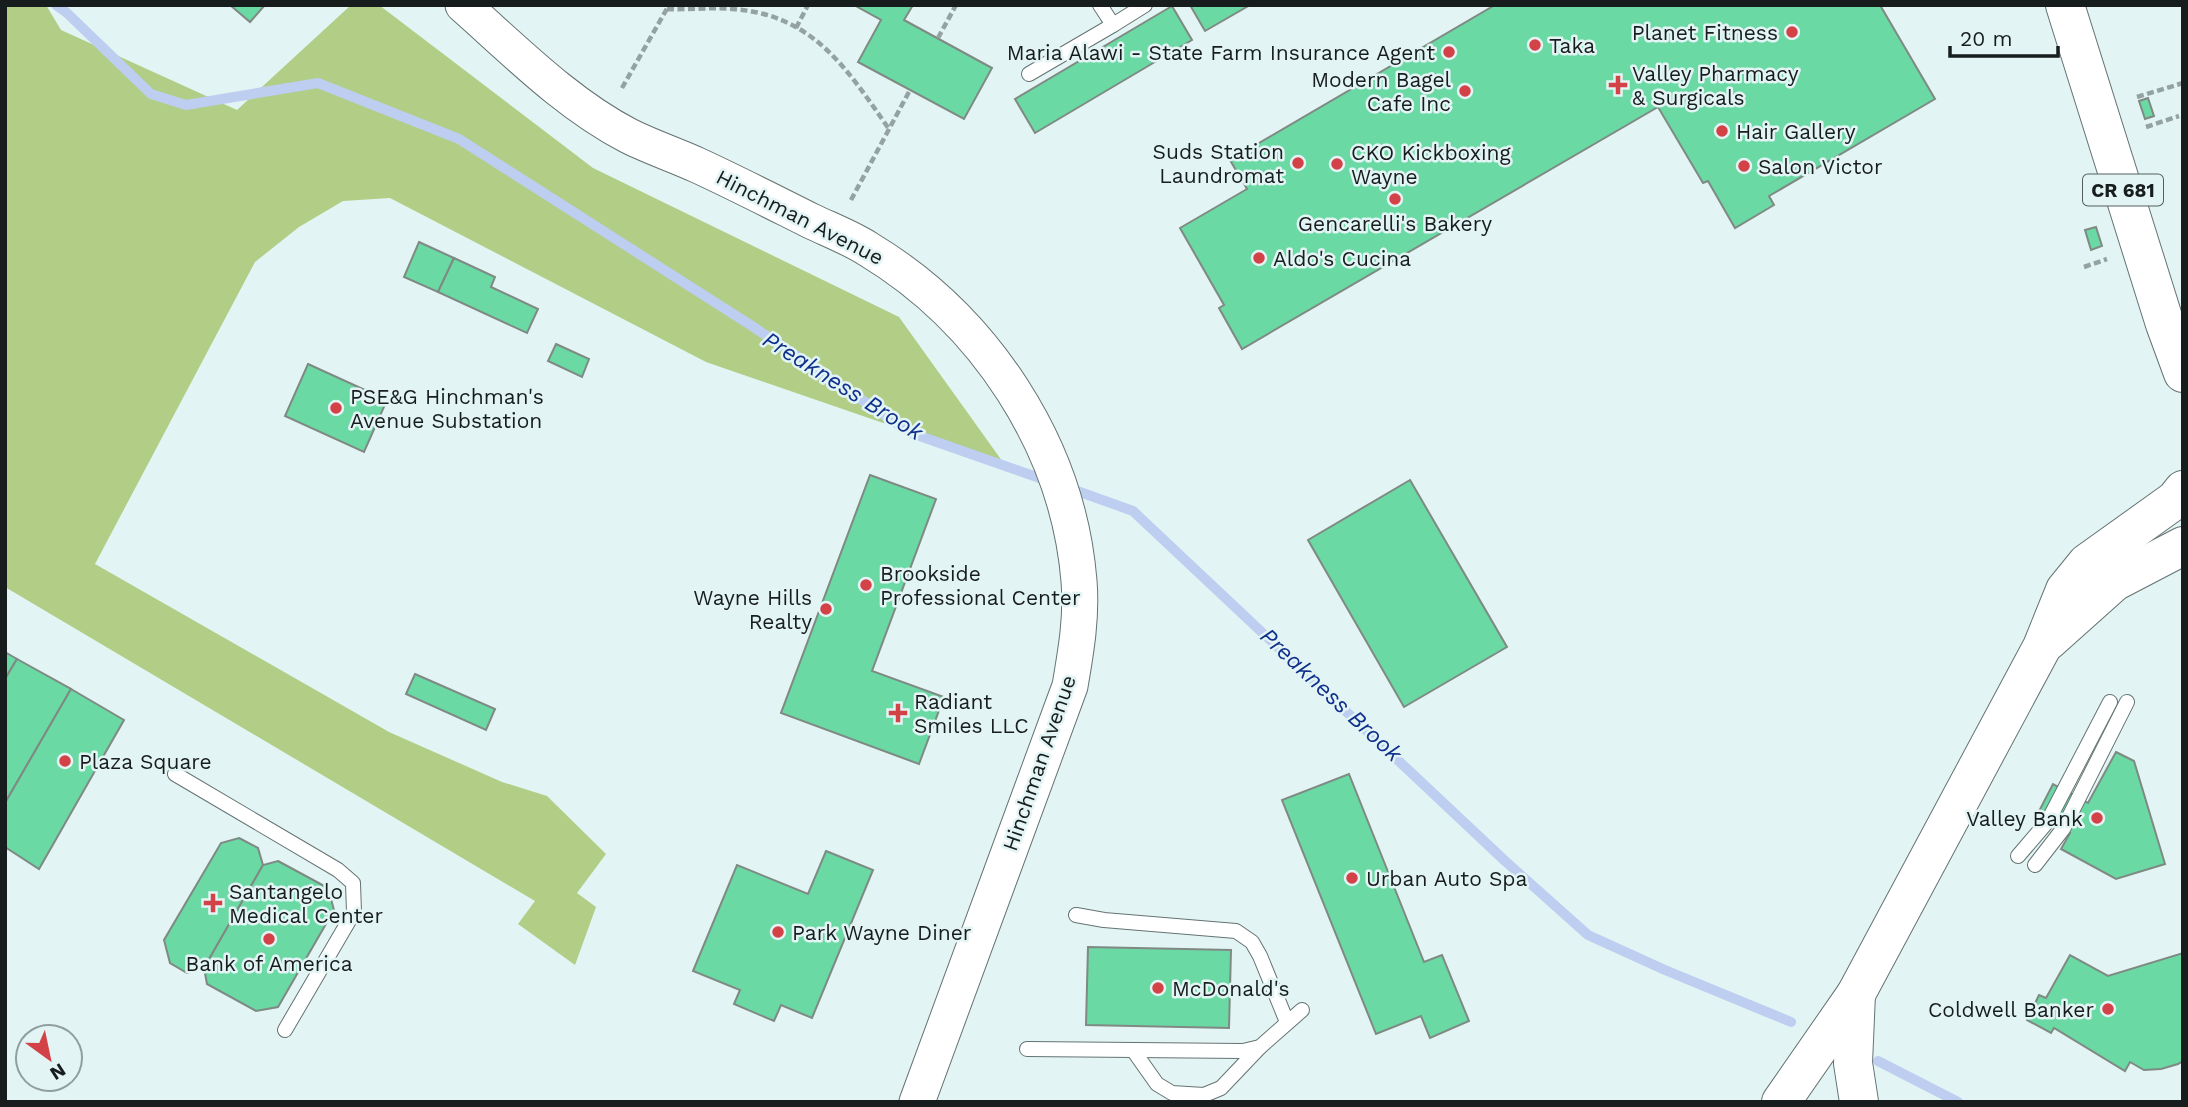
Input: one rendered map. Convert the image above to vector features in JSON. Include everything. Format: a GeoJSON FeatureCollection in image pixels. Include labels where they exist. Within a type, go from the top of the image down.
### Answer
{"type":"FeatureCollection","features":[{"type":"Feature","properties":{"kind":"main road","name":"CR 681"},"geometry":{"type":"LineString","coordinates":[[2065,5],[2165,324],[2183,373]]}},
{"type":"Feature","properties":{"kind":"main road"},"geometry":{"type":"LineString","coordinates":[[1781,1102],[1856,994],[2042,647],[2065,590],[2087,563],[2175,500],[2183,490]]}},
{"type":"Feature","properties":{"kind":"main road"},"geometry":{"type":"LineString","coordinates":[[2042,647],[2114,582],[2183,546]]}},
{"type":"Feature","properties":{"kind":"main road"},"geometry":{"type":"LineString","coordinates":[[1856,994],[1853,1063],[1859,1102]]}},
{"type":"Feature","properties":{"kind":"street","name":"Hinchman Avenue"},"geometry":{"type":"LineString","coordinates":[[463,5],[578,104],[628,135],[697,165],[867,248],[914,279],[958,319],[996,365],[1029,415],[1055,473],[1079,581],[1079,635],[1070,686],[972,947],[918,1102]]}},
{"type":"Feature","properties":{"kind":"lane"},"geometry":{"type":"LineString","coordinates":[[1100,5],[1113,25]]}},
{"type":"Feature","properties":{"kind":"lane"},"geometry":{"type":"LineString","coordinates":[[1029,74],[1145,5]]}},
{"type":"Feature","properties":{"kind":"lane"},"geometry":{"type":"LineString","coordinates":[[2018,856],[2048,821],[2110,702]]}},
{"type":"Feature","properties":{"kind":"lane"},"geometry":{"type":"LineString","coordinates":[[2035,865],[2063,829],[2127,702]]}},
{"type":"Feature","properties":{"kind":"lane"},"geometry":{"type":"LineString","coordinates":[[175,774],[338,870],[354,883],[354,912],[285,1030]]}},
{"type":"Feature","properties":{"kind":"lane"},"geometry":{"type":"LineString","coordinates":[[1076,915],[1104,920],[1236,931],[1252,942],[1260,956],[1287,1022]]}},
{"type":"Feature","properties":{"kind":"lane"},"geometry":{"type":"LineString","coordinates":[[1133,1050],[1157,1084],[1172,1093],[1204,1095],[1221,1088],[1260,1047],[1302,1010]]}},
{"type":"Feature","properties":{"kind":"lane"},"geometry":{"type":"LineString","coordinates":[[1027,1049],[1243,1051],[1260,1047]]}},
{"type":"Feature","properties":{"kind":"path"},"geometry":{"type":"LineString","coordinates":[[796,28],[808,5]]}},
{"type":"Feature","properties":{"kind":"path"},"geometry":{"type":"LineString","coordinates":[[938,38],[956,5]]}},
{"type":"Feature","properties":{"kind":"path"},"geometry":{"type":"LineString","coordinates":[[622,88],[668,7],[754,12],[796,28],[821,43],[836,57],[889,129]]}},
{"type":"Feature","properties":{"kind":"path"},"geometry":{"type":"LineString","coordinates":[[2137,97],[2183,83]]}},
{"type":"Feature","properties":{"kind":"path"},"geometry":{"type":"LineString","coordinates":[[849,204],[910,90]]}},
{"type":"Feature","properties":{"kind":"path"},"geometry":{"type":"LineString","coordinates":[[2146,127],[2179,116]]}},
{"type":"Feature","properties":{"kind":"path"},"geometry":{"type":"LineString","coordinates":[[2084,267],[2114,257]]}},
{"type":"Feature","properties":{"kind":"green space"},"geometry":{"type":"Polygon","coordinates":[[[5,5],[46,5],[61,30],[237,110],[351,5],[379,5],[593,168],[899,317],[1005,465],[706,362],[390,198],[343,201],[299,227],[255,262],[95,564],[389,732],[502,782],[547,796],[606,854],[577,893],[596,907],[575,965],[518,924],[535,901],[5,587],[5,5]]]}},
{"type":"Feature","properties":{"kind":"building"},"geometry":{"type":"Polygon","coordinates":[[[230,5],[265,5],[250,22],[230,5]]]}},
{"type":"Feature","properties":{"kind":"building"},"geometry":{"type":"Polygon","coordinates":[[[854,5],[913,5],[904,20],[992,68],[964,119],[858,62],[881,20],[854,5]]]}},
{"type":"Feature","properties":{"kind":"building"},"geometry":{"type":"Polygon","coordinates":[[[1190,5],[1250,5],[1205,31],[1190,5]]]}},
{"type":"Feature","properties":{"kind":"building"},"geometry":{"type":"Polygon","coordinates":[[[1495,5],[1880,5],[1935,99],[1769,196],[1774,205],[1735,228],[1708,181],[1703,183],[1658,107],[1242,349],[1219,308],[1224,305],[1180,228],[1247,189],[1230,160],[1495,5]]]}},
{"type":"Feature","properties":{"kind":"building"},"geometry":{"type":"Polygon","coordinates":[[[1172,6],[1192,40],[1035,133],[1015,99],[1172,6]]]}},
{"type":"Feature","properties":{"kind":"building"},"geometry":{"type":"Polygon","coordinates":[[[2148,98],[2154,116],[2145,119],[2139,101],[2148,98]]]}},
{"type":"Feature","properties":{"kind":"building"},"geometry":{"type":"Polygon","coordinates":[[[2096,227],[2102,246],[2091,250],[2085,230],[2096,227]]]}},
{"type":"Feature","properties":{"kind":"building"},"geometry":{"type":"Polygon","coordinates":[[[419,242],[454,258],[438,292],[404,277],[419,242]]]}},
{"type":"Feature","properties":{"kind":"building"},"geometry":{"type":"Polygon","coordinates":[[[454,258],[495,277],[491,287],[538,309],[527,333],[438,292],[454,258]]]}},
{"type":"Feature","properties":{"kind":"building"},"geometry":{"type":"Polygon","coordinates":[[[556,344],[589,359],[582,377],[548,361],[556,344]]]}},
{"type":"Feature","properties":{"kind":"building","name":"PSE&G Hinchman's Avenue Substation"},"geometry":{"type":"Polygon","coordinates":[[[308,364],[387,400],[364,452],[285,416],[308,364]]]}},
{"type":"Feature","properties":{"kind":"building","name":"Brookside Professional Center"},"geometry":{"type":"Polygon","coordinates":[[[870,475],[936,499],[872,671],[944,697],[919,764],[781,713],[870,475]]]}},
{"type":"Feature","properties":{"kind":"building"},"geometry":{"type":"Polygon","coordinates":[[[1410,480],[1507,647],[1404,707],[1308,540],[1410,480]]]}},
{"type":"Feature","properties":{"kind":"building"},"geometry":{"type":"Polygon","coordinates":[[[5,652],[17,659],[5,679],[5,652]]]}},
{"type":"Feature","properties":{"kind":"building","name":"Plaza Square"},"geometry":{"type":"Polygon","coordinates":[[[17,659],[71,689],[5,803],[5,679],[17,659]]]}},
{"type":"Feature","properties":{"kind":"building"},"geometry":{"type":"Polygon","coordinates":[[[415,674],[495,709],[486,730],[406,694],[415,674]]]}},
{"type":"Feature","properties":{"kind":"building","name":"Plaza Square"},"geometry":{"type":"Polygon","coordinates":[[[71,689],[124,720],[39,869],[5,847],[5,803],[71,689]]]}},
{"type":"Feature","properties":{"kind":"building","name":"Valley Bank"},"geometry":{"type":"Polygon","coordinates":[[[2116,752],[2134,761],[2165,864],[2116,879],[2061,849],[2070,833],[2037,815],[2053,784],[2088,803],[2116,752]]]}},
{"type":"Feature","properties":{"kind":"building","name":"Urban Auto Spa"},"geometry":{"type":"Polygon","coordinates":[[[1349,774],[1424,962],[1442,955],[1469,1021],[1430,1038],[1421,1016],[1376,1034],[1282,800],[1349,774]]]}},
{"type":"Feature","properties":{"kind":"building","name":"Santangelo Medical Center"},"geometry":{"type":"Polygon","coordinates":[[[239,838],[258,848],[263,865],[204,968],[187,973],[170,963],[164,940],[221,843],[239,838]]]}},
{"type":"Feature","properties":{"kind":"building","name":"Park Wayne Diner"},"geometry":{"type":"Polygon","coordinates":[[[826,851],[873,870],[812,1018],[781,1005],[774,1021],[734,1004],[740,990],[693,971],[737,865],[808,894],[826,851]]]}},
{"type":"Feature","properties":{"kind":"building","name":"Bank of America"},"geometry":{"type":"Polygon","coordinates":[[[278,861],[328,888],[334,910],[278,1007],[256,1011],[207,984],[204,968],[263,865],[278,861]]]}},
{"type":"Feature","properties":{"kind":"building","name":"McDonald's"},"geometry":{"type":"Polygon","coordinates":[[[1088,947],[1231,950],[1229,1028],[1086,1025],[1088,947]]]}},
{"type":"Feature","properties":{"kind":"building","name":"Coldwell Banker"},"geometry":{"type":"Polygon","coordinates":[[[2183,953],[2183,1061],[2178,1064],[2144,1070],[2130,1062],[2125,1071],[2054,1028],[2051,1033],[2027,1020],[2039,995],[2046,998],[2070,955],[2108,976],[2183,953]]]}},
{"type":"Feature","properties":{"kind":"waterway","name":"Preakness Brook"},"geometry":{"type":"LineString","coordinates":[[56,5],[151,94],[186,105],[318,83],[459,139],[752,326],[911,433],[1048,481]]}},
{"type":"Feature","properties":{"kind":"waterway","name":"Preakness Brook"},"geometry":{"type":"LineString","coordinates":[[1066,487],[1133,511],[1504,860],[1588,935],[1791,1022]]}},
{"type":"Feature","properties":{"kind":"waterway","name":"Preakness Brook"},"geometry":{"type":"LineString","coordinates":[[1878,1061],[1958,1102]]}},
{"type":"Feature","properties":{"kind":"place","name":"Planet Fitness"},"geometry":{"type":"Point","coordinates":[1792,32]}},
{"type":"Feature","properties":{"kind":"place","name":"Taka"},"geometry":{"type":"Point","coordinates":[1535,45]}},
{"type":"Feature","properties":{"kind":"place","name":"Maria Alawi - State Farm Insurance Agent"},"geometry":{"type":"Point","coordinates":[1449,52]}},
{"type":"Feature","properties":{"kind":"place","name":"Valley Pharmacy & Surgicals"},"geometry":{"type":"Point","coordinates":[1618,85]}},
{"type":"Feature","properties":{"kind":"place","name":"Modern Bagel Cafe Inc"},"geometry":{"type":"Point","coordinates":[1465,91]}},
{"type":"Feature","properties":{"kind":"place","name":"Hair Gallery"},"geometry":{"type":"Point","coordinates":[1722,131]}},
{"type":"Feature","properties":{"kind":"place","name":"Suds Station Laundromat"},"geometry":{"type":"Point","coordinates":[1298,163]}},
{"type":"Feature","properties":{"kind":"place","name":"CKO Kickboxing Wayne"},"geometry":{"type":"Point","coordinates":[1337,164]}},
{"type":"Feature","properties":{"kind":"place","name":"Salon Victor"},"geometry":{"type":"Point","coordinates":[1744,166]}},
{"type":"Feature","properties":{"kind":"place","name":"Gencarelli's Bakery"},"geometry":{"type":"Point","coordinates":[1395,199]}},
{"type":"Feature","properties":{"kind":"place","name":"Aldo's Cucina"},"geometry":{"type":"Point","coordinates":[1259,258]}},
{"type":"Feature","properties":{"kind":"place","name":"PSE&G Hinchman's Avenue Substation"},"geometry":{"type":"Point","coordinates":[336,408]}},
{"type":"Feature","properties":{"kind":"place","name":"Brookside Professional Center"},"geometry":{"type":"Point","coordinates":[866,585]}},
{"type":"Feature","properties":{"kind":"place","name":"Wayne Hills Realty"},"geometry":{"type":"Point","coordinates":[826,609]}},
{"type":"Feature","properties":{"kind":"place","name":"Radiant Smiles LLC"},"geometry":{"type":"Point","coordinates":[898,713]}},
{"type":"Feature","properties":{"kind":"place","name":"Plaza Square"},"geometry":{"type":"Point","coordinates":[65,761]}},
{"type":"Feature","properties":{"kind":"place","name":"Valley Bank"},"geometry":{"type":"Point","coordinates":[2097,818]}},
{"type":"Feature","properties":{"kind":"place","name":"Urban Auto Spa"},"geometry":{"type":"Point","coordinates":[1352,878]}},
{"type":"Feature","properties":{"kind":"place","name":"Santangelo Medical Center"},"geometry":{"type":"Point","coordinates":[213,903]}},
{"type":"Feature","properties":{"kind":"place","name":"Park Wayne Diner"},"geometry":{"type":"Point","coordinates":[778,932]}},
{"type":"Feature","properties":{"kind":"place","name":"Bank of America"},"geometry":{"type":"Point","coordinates":[269,939]}},
{"type":"Feature","properties":{"kind":"place","name":"McDonald's"},"geometry":{"type":"Point","coordinates":[1158,988]}},
{"type":"Feature","properties":{"kind":"place","name":"Coldwell Banker"},"geometry":{"type":"Point","coordinates":[2108,1009]}}]}
